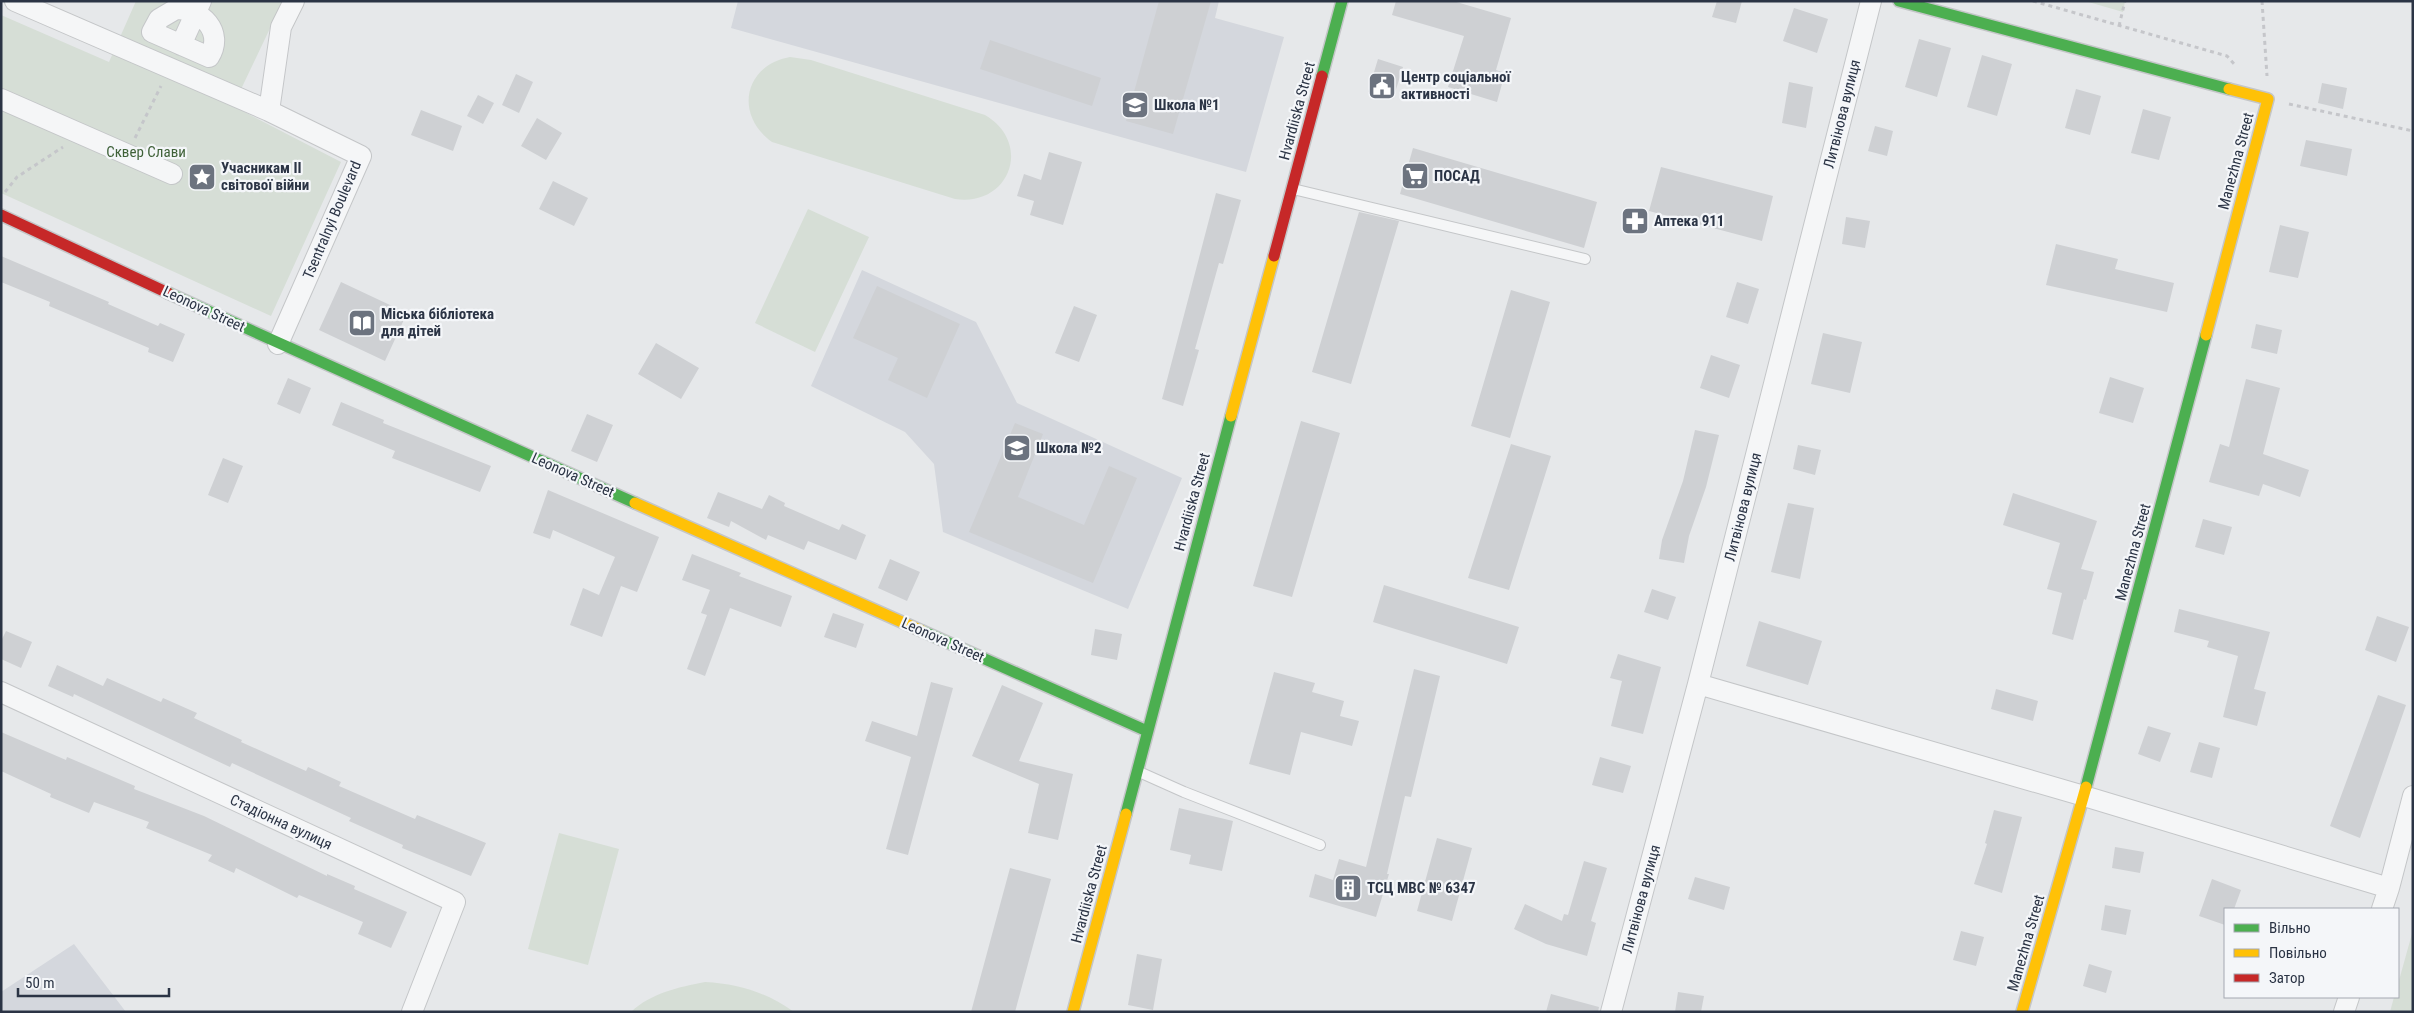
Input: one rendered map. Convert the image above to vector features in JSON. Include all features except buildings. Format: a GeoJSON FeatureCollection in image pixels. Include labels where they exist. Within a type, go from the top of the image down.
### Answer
{"type":"FeatureCollection","features":[{"type":"Feature","properties":{"kind":"street"},"geometry":{"type":"LineString","coordinates":[[15,1],[269,111],[281,27],[294,1]]}},
{"type":"Feature","properties":{"kind":"street","name":"Hvardiiska Street"},"geometry":{"type":"LineString","coordinates":[[1073,1012],[1342,1]]}},
{"type":"Feature","properties":{"kind":"street","name":"Литвінова вулиця"},"geometry":{"type":"LineString","coordinates":[[1611,1012],[1698,684],[1871,1]]}},
{"type":"Feature","properties":{"kind":"street"},"geometry":{"type":"LineString","coordinates":[[1899,1],[2268,99]]}},
{"type":"Feature","properties":{"kind":"street"},"geometry":{"type":"LineString","coordinates":[[181,45],[199,7]]}},
{"type":"Feature","properties":{"kind":"street"},"geometry":{"type":"LineString","coordinates":[[199,7],[214,34],[209,57],[152,32],[153,27],[166,13],[176,9],[199,7]]}},
{"type":"Feature","properties":{"kind":"street"},"geometry":{"type":"LineString","coordinates":[[1,99],[172,174]]}},
{"type":"Feature","properties":{"kind":"street","name":"Manezhna Street"},"geometry":{"type":"LineString","coordinates":[[2022,1012],[2084,796],[2268,99]]}},
{"type":"Feature","properties":{"kind":"street","name":"Tsentralnyi Boulevard"},"geometry":{"type":"LineString","coordinates":[[269,111],[361,156],[278,344]]}},
{"type":"Feature","properties":{"kind":"street","name":"Leonova Street"},"geometry":{"type":"LineString","coordinates":[[1,215],[278,344],[1147,732]]}},
{"type":"Feature","properties":{"kind":"street"},"geometry":{"type":"LineString","coordinates":[[1698,684],[2084,796],[2389,888]]}},
{"type":"Feature","properties":{"kind":"street","name":"Стадіонна вулиця"},"geometry":{"type":"LineString","coordinates":[[1,692],[455,902],[412,1012]]}},
{"type":"Feature","properties":{"kind":"street"},"geometry":{"type":"LineString","coordinates":[[2382,908],[2413,796]]}},
{"type":"Feature","properties":{"kind":"street"},"geometry":{"type":"LineString","coordinates":[[2344,1012],[2349,998]]}},
{"type":"Feature","properties":{"kind":"lane"},"geometry":{"type":"LineString","coordinates":[[1292,189],[1585,258]]}},
{"type":"Feature","properties":{"kind":"lane"},"geometry":{"type":"LineString","coordinates":[[1136,771],[1184,792],[1320,845]]}},
{"type":"Feature","properties":{"kind":"path"},"geometry":{"type":"LineString","coordinates":[[2034,1],[2227,56],[2241,70]]}},
{"type":"Feature","properties":{"kind":"path"},"geometry":{"type":"LineString","coordinates":[[2119,26],[2125,1]]}},
{"type":"Feature","properties":{"kind":"path"},"geometry":{"type":"LineString","coordinates":[[2262,1],[2268,99],[2413,131]]}},
{"type":"Feature","properties":{"kind":"path"},"geometry":{"type":"LineString","coordinates":[[126,154],[171,68]]}},
{"type":"Feature","properties":{"kind":"path"},"geometry":{"type":"LineString","coordinates":[[1,195],[17,177],[82,135]]}},
{"type":"Feature","properties":{"kind":"shaded area","name":"Школа №1"},"geometry":{"type":"Polygon","coordinates":[[[738,1],[1219,1],[1215,18],[1284,37],[1246,172],[731,28],[738,1]]]}},
{"type":"Feature","properties":{"kind":"shaded area","name":"Школа №2"},"geometry":{"type":"Polygon","coordinates":[[[862,270],[976,322],[1017,403],[1182,478],[1128,609],[943,532],[934,464],[905,432],[811,386],[862,270]]]}},
{"type":"Feature","properties":{"kind":"shaded area"},"geometry":{"type":"Polygon","coordinates":[[[74,944],[126,1012],[1,1012],[1,992],[74,944]]]}},
{"type":"Feature","properties":{"kind":"green space","name":"Сквер Слави"},"geometry":{"type":"Polygon","coordinates":[[[136,1],[283,1],[233,106],[341,162],[271,316],[1,193],[1,15],[109,62],[136,1]]]}},
{"type":"Feature","properties":{"kind":"green space"},"geometry":{"type":"Polygon","coordinates":[[[2085,1],[2125,1],[2123,12],[2085,1]]]}},
{"type":"Feature","properties":{"kind":"green space"},"geometry":{"type":"Polygon","coordinates":[[[790,57],[811,60],[985,115],[1000,127],[1008,141],[1011,156],[1009,170],[1001,183],[990,193],[974,199],[955,199],[772,142],[760,131],[752,118],[749,105],[750,92],[754,80],[762,70],[774,62],[790,57]]]}},
{"type":"Feature","properties":{"kind":"green space"},"geometry":{"type":"Polygon","coordinates":[[[808,209],[869,237],[815,352],[755,323],[808,209]]]}},
{"type":"Feature","properties":{"kind":"green space"},"geometry":{"type":"Polygon","coordinates":[[[559,833],[619,849],[588,965],[528,949],[559,833]]]}},
{"type":"Feature","properties":{"kind":"green space"},"geometry":{"type":"Polygon","coordinates":[[[2413,930],[2413,1012],[2390,1012],[2394,998],[2399,998],[2399,980],[2413,930]]]}},
{"type":"Feature","properties":{"kind":"green space"},"geometry":{"type":"Polygon","coordinates":[[[705,982],[752,990],[773,999],[794,1012],[631,1012],[656,995],[705,982]]]}},
{"type":"Feature","properties":{"kind":"traffic: fast"},"geometry":{"type":"LineString","coordinates":[[1322,76],[1342,1]]}},
{"type":"Feature","properties":{"kind":"traffic: fast"},"geometry":{"type":"LineString","coordinates":[[1899,1],[2229,89]]}},
{"type":"Feature","properties":{"kind":"traffic: fast"},"geometry":{"type":"LineString","coordinates":[[168,293],[635,503]]}},
{"type":"Feature","properties":{"kind":"traffic: fast"},"geometry":{"type":"LineString","coordinates":[[2086,787],[2206,335]]}},
{"type":"Feature","properties":{"kind":"traffic: fast"},"geometry":{"type":"LineString","coordinates":[[1126,814],[1231,416]]}},
{"type":"Feature","properties":{"kind":"traffic: fast"},"geometry":{"type":"LineString","coordinates":[[922,631],[1147,731]]}},
{"type":"Feature","properties":{"kind":"traffic: slow"},"geometry":{"type":"LineString","coordinates":[[2206,335],[2268,99],[2229,89]]}},
{"type":"Feature","properties":{"kind":"traffic: slow"},"geometry":{"type":"LineString","coordinates":[[1231,416],[1274,256]]}},
{"type":"Feature","properties":{"kind":"traffic: slow"},"geometry":{"type":"LineString","coordinates":[[635,503],[922,631]]}},
{"type":"Feature","properties":{"kind":"traffic: slow"},"geometry":{"type":"LineString","coordinates":[[2022,1012],[2086,787]]}},
{"type":"Feature","properties":{"kind":"traffic: slow"},"geometry":{"type":"LineString","coordinates":[[1073,1012],[1126,814]]}},
{"type":"Feature","properties":{"kind":"traffic: jam"},"geometry":{"type":"LineString","coordinates":[[1274,256],[1322,76]]}},
{"type":"Feature","properties":{"kind":"traffic: jam"},"geometry":{"type":"LineString","coordinates":[[1,215],[168,293]]}},
{"type":"Feature","properties":{"kind":"place","name":"Центр соціальної активності"},"geometry":{"type":"Point","coordinates":[1382,86]}},
{"type":"Feature","properties":{"kind":"place","name":"Школа №1"},"geometry":{"type":"Point","coordinates":[1135,105]}},
{"type":"Feature","properties":{"kind":"place","name":"ПОСАД"},"geometry":{"type":"Point","coordinates":[1415,176]}},
{"type":"Feature","properties":{"kind":"place","name":"Учасникам II світової війни"},"geometry":{"type":"Point","coordinates":[202,177]}},
{"type":"Feature","properties":{"kind":"place","name":"Аптека 911"},"geometry":{"type":"Point","coordinates":[1635,221]}},
{"type":"Feature","properties":{"kind":"place","name":"Міська бібліотека для дітей"},"geometry":{"type":"Point","coordinates":[362,323]}},
{"type":"Feature","properties":{"kind":"place","name":"Школа №2"},"geometry":{"type":"Point","coordinates":[1017,448]}},
{"type":"Feature","properties":{"kind":"place","name":"ТСЦ МВС № 6347"},"geometry":{"type":"Point","coordinates":[1348,888]}}]}
